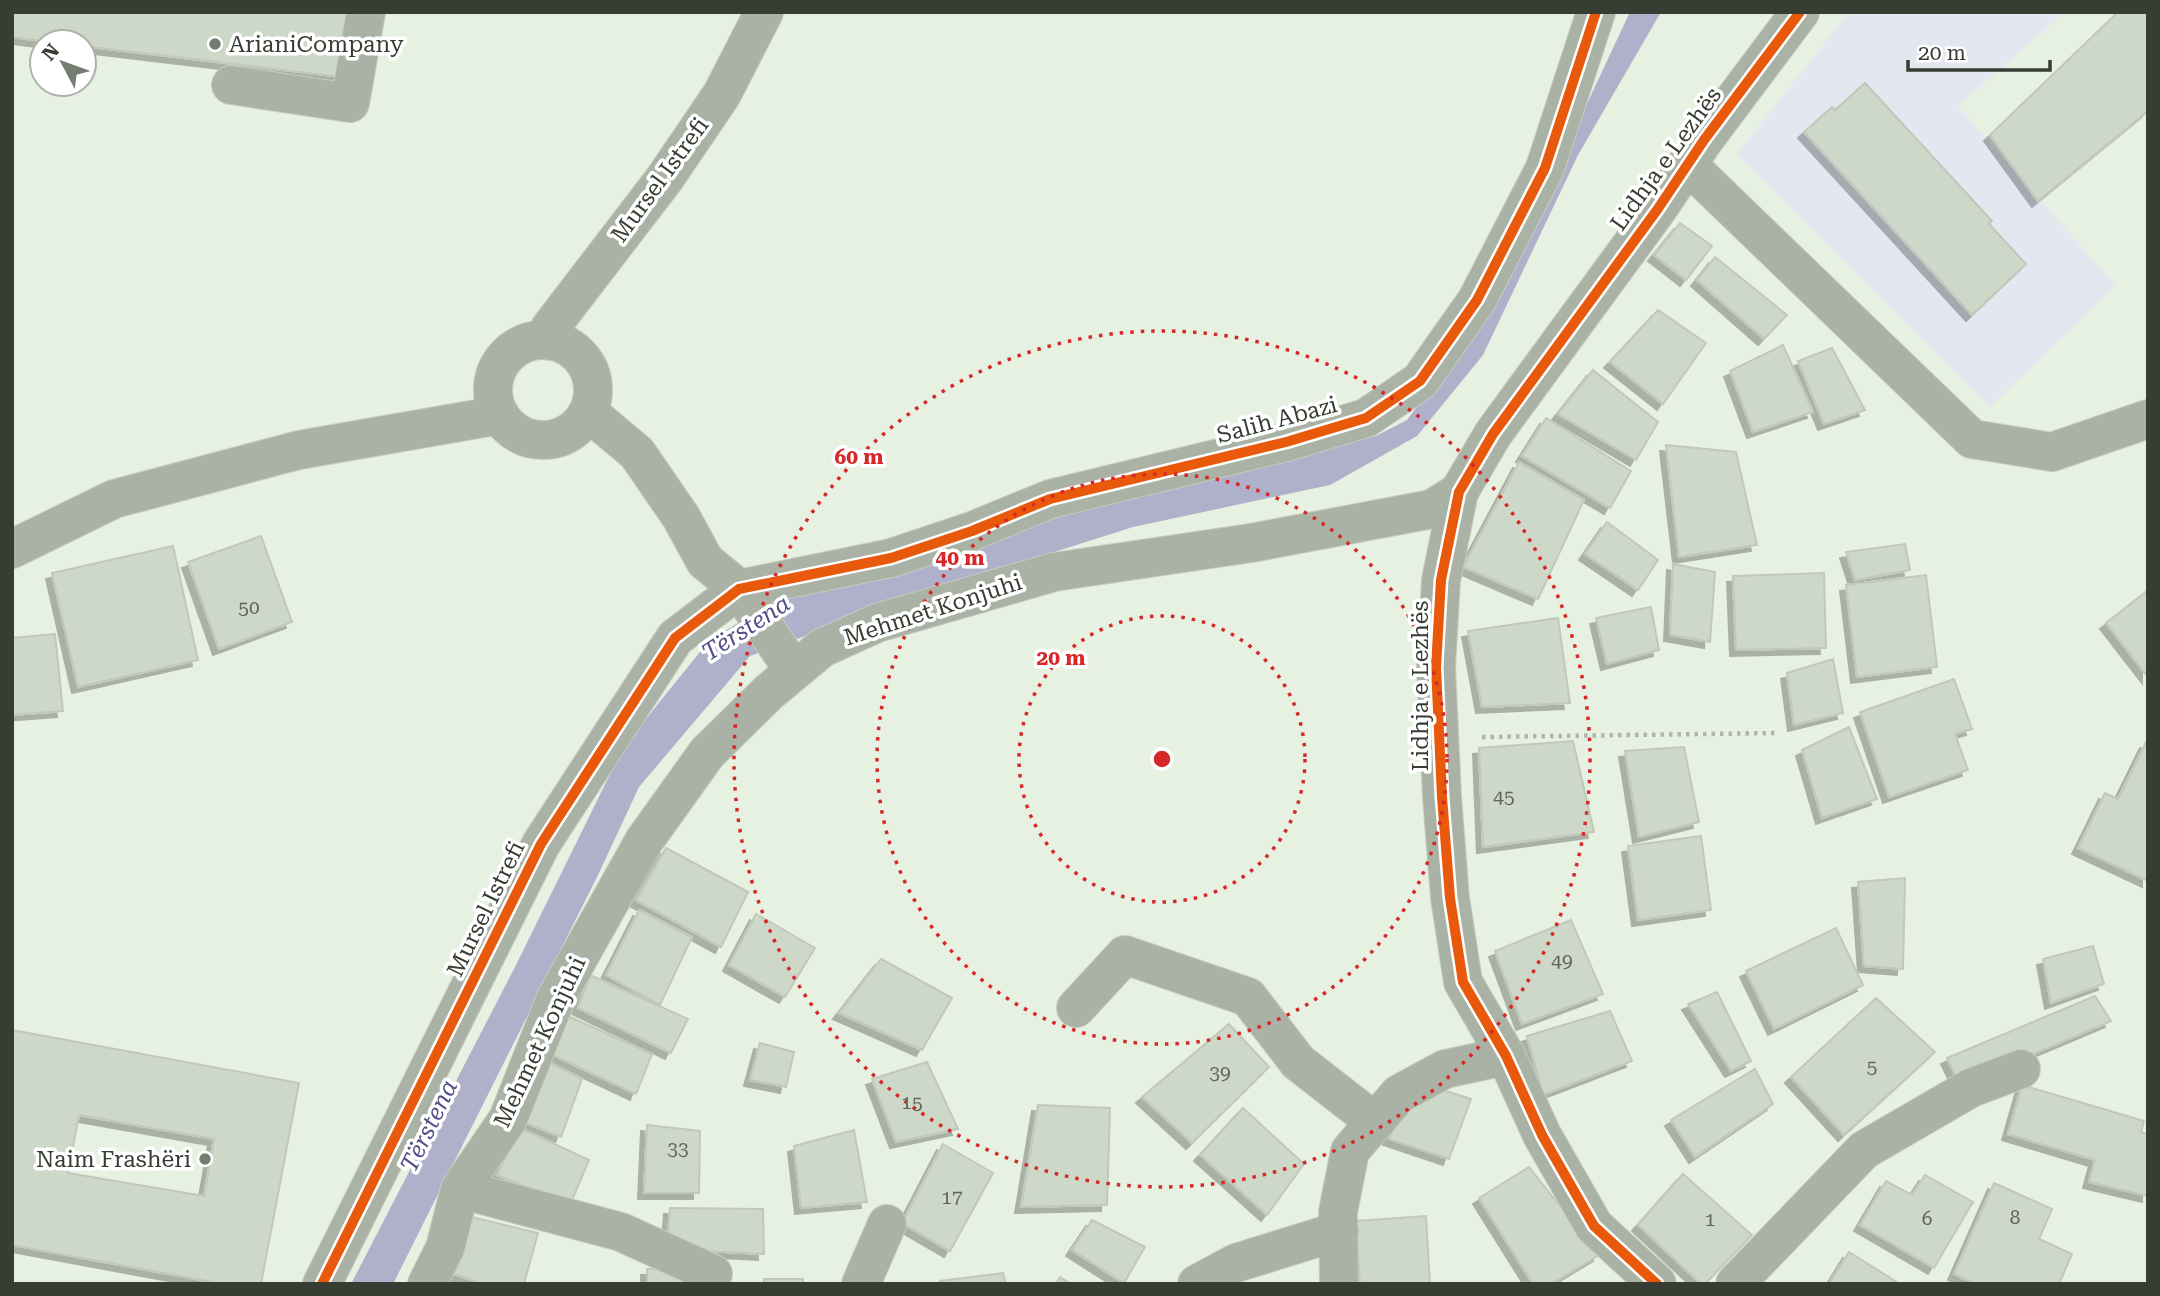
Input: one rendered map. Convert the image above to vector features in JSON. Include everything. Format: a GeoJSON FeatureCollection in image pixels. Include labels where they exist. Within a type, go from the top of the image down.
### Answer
{"type":"FeatureCollection","features":[{"type":"Feature","properties":{"kind":"street"},"geometry":{"type":"LineString","coordinates":[[231,85],[350,103],[366,12]]}},
{"type":"Feature","properties":{"kind":"street","name":"Mursel Istrefi"},"geometry":{"type":"LineString","coordinates":[[550,341],[550,328],[665,178],[722,94],[764,12]]}},
{"type":"Feature","properties":{"kind":"street","name":"Salih Abazi"},"geometry":{"type":"LineString","coordinates":[[739,589],[891,558],[972,531],[1050,499],[1286,442],[1366,418],[1420,382],[1477,300],[1545,168],[1596,12]]}},
{"type":"Feature","properties":{"kind":"street","name":"Lidhja e Lezhës"},"geometry":{"type":"LineString","coordinates":[[1657,1284],[1594,1226],[1542,1135],[1506,1056],[1463,982],[1450,898],[1439,738],[1436,667],[1441,580],[1459,492],[1493,433],[1800,12]]}},
{"type":"Feature","properties":{"kind":"street"},"geometry":{"type":"LineString","coordinates":[[1687,164],[1972,439],[2052,452],[2148,419]]}},
{"type":"Feature","properties":{"kind":"street"},"geometry":{"type":"LineString","coordinates":[[550,341],[566,346],[579,355],[589,368],[593,384],[588,412],[576,429],[561,437],[528,439],[513,431],[500,415],[495,403],[497,371],[506,357],[519,347],[550,341]]}},
{"type":"Feature","properties":{"kind":"street"},"geometry":{"type":"LineString","coordinates":[[588,412],[637,453],[681,517],[705,561],[739,589],[794,671]]}},
{"type":"Feature","properties":{"kind":"street"},"geometry":{"type":"LineString","coordinates":[[12,549],[114,499],[299,450],[500,415]]}},
{"type":"Feature","properties":{"kind":"street","name":"Mehmet Konjuhi"},"geometry":{"type":"LineString","coordinates":[[427,1284],[445,1248],[460,1189],[508,1119],[556,998],[644,841],[707,753],[822,648],[877,623],[1054,572],[1251,543],[1432,509],[1459,492]]}},
{"type":"Feature","properties":{"kind":"street","name":"Mursel Istrefi"},"geometry":{"type":"LineString","coordinates":[[322,1284],[541,844],[675,638],[739,589]]}},
{"type":"Feature","properties":{"kind":"street"},"geometry":{"type":"LineString","coordinates":[[1076,1008],[1125,955],[1248,997],[1298,1062],[1375,1122]]}},
{"type":"Feature","properties":{"kind":"street"},"geometry":{"type":"LineString","coordinates":[[1339,1284],[1338,1212],[1350,1151],[1399,1094],[1445,1069],[1506,1056]]}},
{"type":"Feature","properties":{"kind":"street"},"geometry":{"type":"LineString","coordinates":[[1735,1284],[1864,1150],[1971,1088],[2021,1069]]}},
{"type":"Feature","properties":{"kind":"street"},"geometry":{"type":"LineString","coordinates":[[460,1189],[621,1232],[713,1274]]}},
{"type":"Feature","properties":{"kind":"street"},"geometry":{"type":"LineString","coordinates":[[861,1284],[887,1224]]}},
{"type":"Feature","properties":{"kind":"street"},"geometry":{"type":"LineString","coordinates":[[1197,1284],[1236,1263],[1339,1231]]}},
{"type":"Feature","properties":{"kind":"path"},"geometry":{"type":"LineString","coordinates":[[1439,738],[1776,733]]}},
{"type":"Feature","properties":{"kind":"shaded area"},"geometry":{"type":"Polygon","coordinates":[[[1849,12],[2065,12],[1958,106],[2116,286],[1990,407],[1737,154],[1849,12]]]}},
{"type":"Feature","properties":{"kind":"water","name":"Tërstena"},"geometry":{"type":"Polygon","coordinates":[[[1630,12],[1661,12],[1578,155],[1483,355],[1417,436],[1330,485],[1133,527],[910,598],[750,656],[639,787],[599,873],[393,1284],[351,1284],[515,967],[624,746],[708,642],[774,600],[1161,482],[1376,436],[1407,420],[1492,306],[1630,12]]]}},
{"type":"Feature","properties":{"kind":"building","name":"ArianiCompany"},"geometry":{"type":"Polygon","coordinates":[[[12,12],[349,12],[342,77],[98,48],[98,28],[28,28],[28,39],[12,37],[12,12]]]}},
{"type":"Feature","properties":{"kind":"building"},"geometry":{"type":"Polygon","coordinates":[[[2118,12],[2148,12],[2148,111],[2038,201],[1990,135],[2118,12]]]}},
{"type":"Feature","properties":{"kind":"building"},"geometry":{"type":"Polygon","coordinates":[[[1865,83],[1992,221],[1989,224],[2026,264],[1972,315],[1804,132],[1832,107],[1835,110],[1865,83]]]}},
{"type":"Feature","properties":{"kind":"building"},"geometry":{"type":"Polygon","coordinates":[[[1680,223],[1712,246],[1686,280],[1654,255],[1680,223]]]}},
{"type":"Feature","properties":{"kind":"building"},"geometry":{"type":"Polygon","coordinates":[[[1715,257],[1787,315],[1764,339],[1697,280],[1715,257]]]}},
{"type":"Feature","properties":{"kind":"building"},"geometry":{"type":"Polygon","coordinates":[[[1658,310],[1706,343],[1663,404],[1610,362],[1658,310]]]}},
{"type":"Feature","properties":{"kind":"building"},"geometry":{"type":"Polygon","coordinates":[[[1783,345],[1813,412],[1753,432],[1730,371],[1783,345]]]}},
{"type":"Feature","properties":{"kind":"building"},"geometry":{"type":"Polygon","coordinates":[[[1832,348],[1865,410],[1824,424],[1798,361],[1832,348]]]}},
{"type":"Feature","properties":{"kind":"building"},"geometry":{"type":"Polygon","coordinates":[[[1593,370],[1658,422],[1636,460],[1558,414],[1593,370]]]}},
{"type":"Feature","properties":{"kind":"building"},"geometry":{"type":"Polygon","coordinates":[[[1546,418],[1631,471],[1610,508],[1522,456],[1546,418]]]}},
{"type":"Feature","properties":{"kind":"building"},"geometry":{"type":"Polygon","coordinates":[[[1666,445],[1736,452],[1757,545],[1679,557],[1666,445]]]}},
{"type":"Feature","properties":{"kind":"building"},"geometry":{"type":"Polygon","coordinates":[[[1519,462],[1584,500],[1538,599],[1463,567],[1519,462]]]}},
{"type":"Feature","properties":{"kind":"building"},"geometry":{"type":"Polygon","coordinates":[[[1607,522],[1658,560],[1638,590],[1585,554],[1607,522]]]}},
{"type":"Feature","properties":{"kind":"building"},"geometry":{"type":"Polygon","coordinates":[[[261,536],[292,622],[219,649],[188,562],[261,536]]]}},
{"type":"Feature","properties":{"kind":"building"},"geometry":{"type":"Polygon","coordinates":[[[1905,544],[1910,570],[1855,580],[1846,552],[1905,544]]]}},
{"type":"Feature","properties":{"kind":"building"},"geometry":{"type":"Polygon","coordinates":[[[173,546],[198,660],[78,687],[52,573],[173,546]]]}},
{"type":"Feature","properties":{"kind":"building"},"geometry":{"type":"Polygon","coordinates":[[[1673,564],[1715,572],[1710,642],[1670,635],[1673,564]]]}},
{"type":"Feature","properties":{"kind":"building"},"geometry":{"type":"Polygon","coordinates":[[[1824,573],[1826,648],[1736,650],[1733,576],[1824,573]]]}},
{"type":"Feature","properties":{"kind":"building"},"geometry":{"type":"Polygon","coordinates":[[[1926,575],[1937,667],[1857,677],[1846,585],[1926,575]]]}},
{"type":"Feature","properties":{"kind":"building"},"geometry":{"type":"Polygon","coordinates":[[[2148,590],[2148,677],[2106,623],[2148,590]]]}},
{"type":"Feature","properties":{"kind":"building"},"geometry":{"type":"Polygon","coordinates":[[[1651,607],[1659,650],[1607,664],[1596,618],[1651,607]]]}},
{"type":"Feature","properties":{"kind":"building"},"geometry":{"type":"Polygon","coordinates":[[[1558,618],[1570,703],[1482,707],[1468,631],[1558,618]]]}},
{"type":"Feature","properties":{"kind":"building"},"geometry":{"type":"Polygon","coordinates":[[[55,634],[63,711],[12,715],[12,638],[55,634]]]}},
{"type":"Feature","properties":{"kind":"building"},"geometry":{"type":"Polygon","coordinates":[[[1833,659],[1843,713],[1794,725],[1787,673],[1833,659]]]}},
{"type":"Feature","properties":{"kind":"building"},"geometry":{"type":"Polygon","coordinates":[[[1954,679],[1972,729],[1955,734],[1968,770],[1889,797],[1860,712],[1954,679]]]}},
{"type":"Feature","properties":{"kind":"building"},"geometry":{"type":"Polygon","coordinates":[[[1849,727],[1877,799],[1822,818],[1802,750],[1849,727]]]}},
{"type":"Feature","properties":{"kind":"building"},"geometry":{"type":"Polygon","coordinates":[[[1573,741],[1594,832],[1483,847],[1479,748],[1573,741]]]}},
{"type":"Feature","properties":{"kind":"building"},"geometry":{"type":"Polygon","coordinates":[[[2146,742],[2148,881],[2078,848],[2105,793],[2118,799],[2146,742]]]}},
{"type":"Feature","properties":{"kind":"building"},"geometry":{"type":"Polygon","coordinates":[[[1684,747],[1699,822],[1639,837],[1625,751],[1684,747]]]}},
{"type":"Feature","properties":{"kind":"building"},"geometry":{"type":"Polygon","coordinates":[[[1701,836],[1711,910],[1638,920],[1628,846],[1701,836]]]}},
{"type":"Feature","properties":{"kind":"building"},"geometry":{"type":"Polygon","coordinates":[[[666,848],[748,892],[721,947],[636,900],[666,848]]]}},
{"type":"Feature","properties":{"kind":"building"},"geometry":{"type":"Polygon","coordinates":[[[1905,878],[1903,969],[1864,966],[1858,882],[1905,878]]]}},
{"type":"Feature","properties":{"kind":"building"},"geometry":{"type":"Polygon","coordinates":[[[639,910],[692,937],[660,1005],[606,975],[639,910]]]}},
{"type":"Feature","properties":{"kind":"building"},"geometry":{"type":"Polygon","coordinates":[[[756,914],[815,948],[785,997],[729,965],[756,914]]]}},
{"type":"Feature","properties":{"kind":"building"},"geometry":{"type":"Polygon","coordinates":[[[1571,920],[1603,994],[1522,1024],[1495,951],[1571,920]]]}},
{"type":"Feature","properties":{"kind":"building"},"geometry":{"type":"Polygon","coordinates":[[[1836,928],[1863,985],[1774,1029],[1746,971],[1836,928]]]}},
{"type":"Feature","properties":{"kind":"building"},"geometry":{"type":"Polygon","coordinates":[[[2093,946],[2104,984],[2051,1003],[2043,959],[2093,946]]]}},
{"type":"Feature","properties":{"kind":"building"},"geometry":{"type":"Polygon","coordinates":[[[881,959],[952,998],[922,1050],[839,1013],[881,959]]]}},
{"type":"Feature","properties":{"kind":"building"},"geometry":{"type":"Polygon","coordinates":[[[590,975],[688,1019],[671,1053],[578,1008],[590,975]]]}},
{"type":"Feature","properties":{"kind":"building"},"geometry":{"type":"Polygon","coordinates":[[[1717,992],[1751,1061],[1731,1071],[1688,1004],[1717,992]]]}},
{"type":"Feature","properties":{"kind":"building"},"geometry":{"type":"Polygon","coordinates":[[[2095,996],[2111,1021],[1960,1085],[1947,1058],[2095,996]]]}},
{"type":"Feature","properties":{"kind":"building"},"geometry":{"type":"Polygon","coordinates":[[[1876,998],[1935,1052],[1844,1135],[1791,1077],[1876,998]]]}},
{"type":"Feature","properties":{"kind":"building"},"geometry":{"type":"Polygon","coordinates":[[[1610,1011],[1632,1061],[1543,1095],[1527,1036],[1610,1011]]]}},
{"type":"Feature","properties":{"kind":"building"},"geometry":{"type":"Polygon","coordinates":[[[568,1016],[652,1054],[636,1094],[553,1055],[568,1016]]]}},
{"type":"Feature","properties":{"kind":"building"},"geometry":{"type":"Polygon","coordinates":[[[1229,1024],[1269,1067],[1192,1143],[1142,1097],[1229,1024]]]}},
{"type":"Feature","properties":{"kind":"building"},"geometry":{"type":"Polygon","coordinates":[[[12,1030],[299,1083],[261,1284],[223,1284],[12,1245],[12,1030]],[[79,1115],[68,1173],[204,1196],[214,1139],[79,1115]]]}},
{"type":"Feature","properties":{"kind":"building"},"geometry":{"type":"Polygon","coordinates":[[[760,1043],[794,1052],[786,1087],[750,1080],[760,1043]]]}},
{"type":"Feature","properties":{"kind":"building"},"geometry":{"type":"Polygon","coordinates":[[[545,1060],[582,1079],[561,1137],[521,1121],[545,1060]]]}},
{"type":"Feature","properties":{"kind":"building"},"geometry":{"type":"Polygon","coordinates":[[[927,1062],[958,1129],[896,1142],[872,1079],[927,1062]]]}},
{"type":"Feature","properties":{"kind":"building"},"geometry":{"type":"Polygon","coordinates":[[[1755,1069],[1773,1104],[1695,1157],[1671,1120],[1755,1069]]]}},
{"type":"Feature","properties":{"kind":"building"},"geometry":{"type":"Polygon","coordinates":[[[2022,1085],[2144,1121],[2141,1132],[2148,1134],[2148,1196],[2089,1182],[2095,1160],[2008,1134],[2022,1085]]]}},
{"type":"Feature","properties":{"kind":"building"},"geometry":{"type":"Polygon","coordinates":[[[1446,1091],[1471,1099],[1449,1159],[1389,1139],[1406,1101],[1446,1091]]]}},
{"type":"Feature","properties":{"kind":"building"},"geometry":{"type":"Polygon","coordinates":[[[1038,1105],[1110,1108],[1107,1205],[1021,1207],[1038,1105]]]}},
{"type":"Feature","properties":{"kind":"building"},"geometry":{"type":"Polygon","coordinates":[[[1243,1108],[1304,1164],[1267,1215],[1200,1155],[1243,1108]]]}},
{"type":"Feature","properties":{"kind":"building"},"geometry":{"type":"Polygon","coordinates":[[[647,1125],[700,1131],[699,1193],[644,1193],[647,1125]]]}},
{"type":"Feature","properties":{"kind":"building"},"geometry":{"type":"Polygon","coordinates":[[[520,1128],[589,1160],[570,1205],[497,1175],[520,1128]]]}},
{"type":"Feature","properties":{"kind":"building"},"geometry":{"type":"Polygon","coordinates":[[[854,1130],[867,1202],[801,1208],[794,1146],[854,1130]]]}},
{"type":"Feature","properties":{"kind":"building"},"geometry":{"type":"Polygon","coordinates":[[[943,1144],[993,1173],[950,1251],[902,1223],[943,1144]]]}},
{"type":"Feature","properties":{"kind":"building"},"geometry":{"type":"Polygon","coordinates":[[[1529,1167],[1599,1255],[1551,1284],[1533,1284],[1479,1198],[1529,1167]]]}},
{"type":"Feature","properties":{"kind":"building"},"geometry":{"type":"Polygon","coordinates":[[[1683,1174],[1752,1235],[1705,1284],[1701,1284],[1638,1225],[1683,1174]]]}},
{"type":"Feature","properties":{"kind":"building"},"geometry":{"type":"Polygon","coordinates":[[[1925,1175],[1973,1202],[1934,1268],[1860,1225],[1886,1181],[1912,1195],[1925,1175]]]}},
{"type":"Feature","properties":{"kind":"building"},"geometry":{"type":"Polygon","coordinates":[[[1994,1183],[2052,1209],[2039,1239],[2072,1254],[2059,1284],[1976,1284],[1954,1274],[1994,1183]]]}},
{"type":"Feature","properties":{"kind":"building"},"geometry":{"type":"Polygon","coordinates":[[[670,1208],[763,1209],[764,1254],[667,1249],[670,1208]]]}},
{"type":"Feature","properties":{"kind":"building"},"geometry":{"type":"Polygon","coordinates":[[[1426,1216],[1430,1284],[1360,1284],[1356,1221],[1426,1216]]]}},
{"type":"Feature","properties":{"kind":"building"},"geometry":{"type":"Polygon","coordinates":[[[472,1217],[538,1233],[524,1284],[483,1284],[454,1274],[472,1217]]]}},
{"type":"Feature","properties":{"kind":"building"},"geometry":{"type":"Polygon","coordinates":[[[1092,1220],[1145,1247],[1124,1283],[1072,1250],[1092,1220]]]}},
{"type":"Feature","properties":{"kind":"building"},"geometry":{"type":"Polygon","coordinates":[[[1849,1252],[1900,1284],[1829,1284],[1849,1252]]]}},
{"type":"Feature","properties":{"kind":"building"},"geometry":{"type":"Polygon","coordinates":[[[647,1269],[684,1269],[685,1284],[647,1284],[647,1269]]]}},
{"type":"Feature","properties":{"kind":"building"},"geometry":{"type":"Polygon","coordinates":[[[1003,1273],[1006,1284],[940,1284],[940,1281],[1003,1273]]]}},
{"type":"Feature","properties":{"kind":"building"},"geometry":{"type":"Polygon","coordinates":[[[1060,1277],[1071,1284],[1056,1284],[1060,1277]]]}},
{"type":"Feature","properties":{"kind":"building"},"geometry":{"type":"Polygon","coordinates":[[[764,1279],[803,1279],[803,1284],[764,1284],[764,1279]]]}},
{"type":"Feature","properties":{"kind":"cycle path"},"geometry":{"type":"LineString","coordinates":[[322,1284],[541,844],[675,638],[739,589],[891,558],[972,531],[1050,499],[1286,442],[1366,418],[1420,381],[1477,300],[1545,168],[1596,12]]}},
{"type":"Feature","properties":{"kind":"cycle path"},"geometry":{"type":"LineString","coordinates":[[1657,1284],[1594,1226],[1542,1135],[1506,1056],[1463,982],[1450,898],[1442,797],[1436,667],[1441,580],[1459,492],[1493,434],[1657,210],[1704,140],[1800,12]]}},
{"type":"Feature","properties":{"kind":"place","name":"ArianiCompany"},"geometry":{"type":"Point","coordinates":[215,44]}},
{"type":"Feature","properties":{"kind":"place","name":"Naim Frashëri"},"geometry":{"type":"Point","coordinates":[205,1159]}}]}
